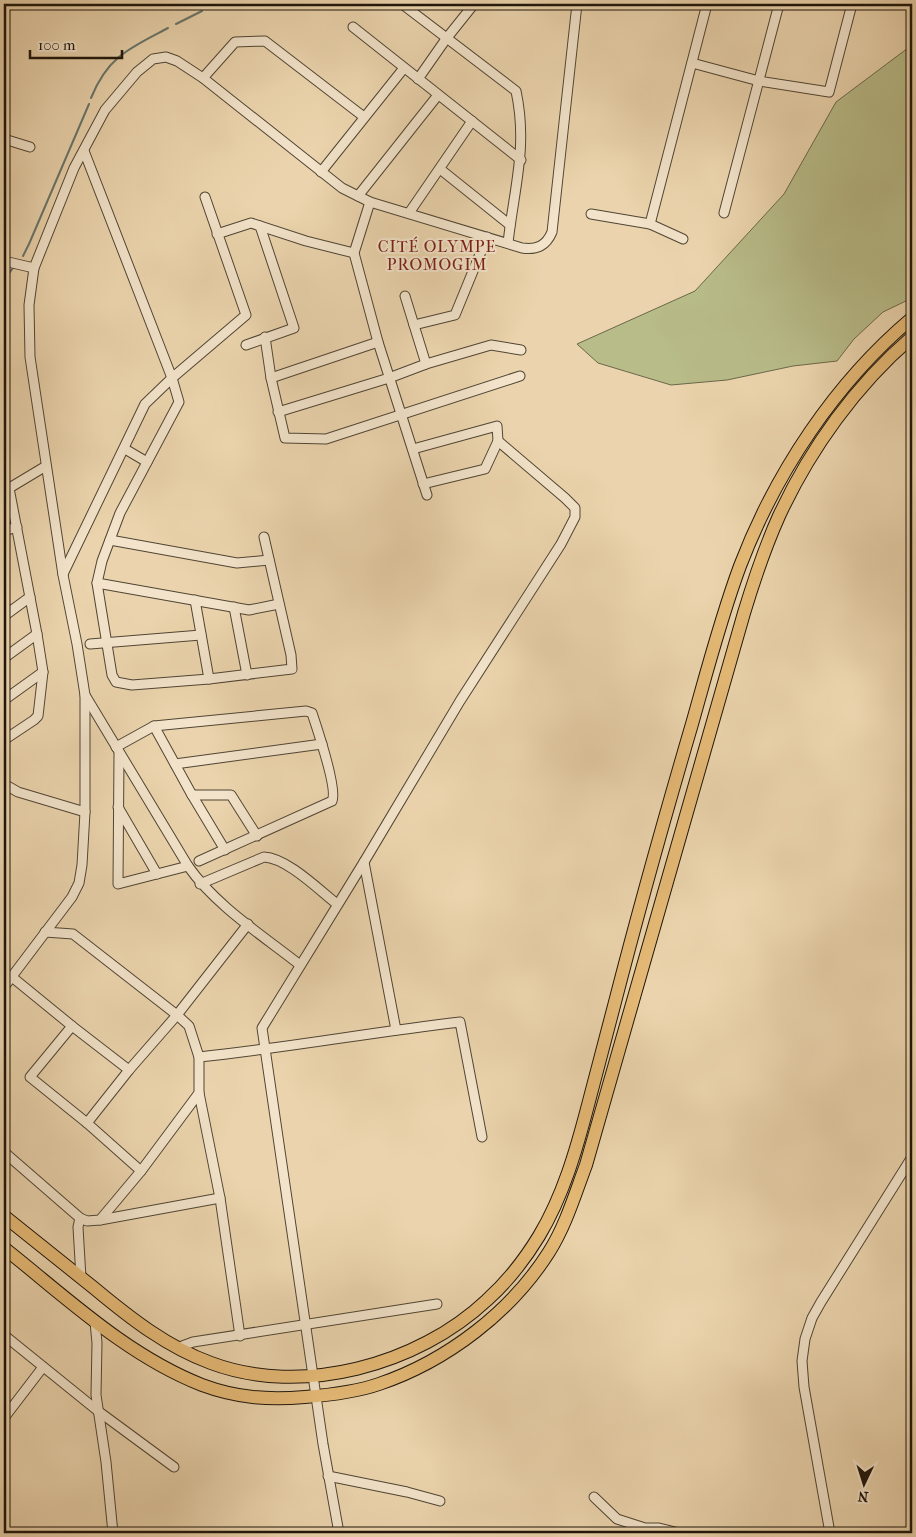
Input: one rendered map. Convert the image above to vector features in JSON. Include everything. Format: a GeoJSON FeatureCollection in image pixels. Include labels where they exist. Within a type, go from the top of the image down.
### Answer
{"type":"FeatureCollection","features":[{"type":"Feature","properties":{"kind":"highway"},"geometry":{"type":"LineString","coordinates":[[4,1216],[119,1309],[177,1348],[210,1363],[235,1371],[273,1377],[313,1376],[354,1370],[396,1356],[432,1340],[456,1325],[485,1302],[510,1277],[537,1239],[554,1210],[573,1161],[645,885],[719,630],[740,565],[769,501],[798,450],[830,404],[888,338],[912,318]]}},
{"type":"Feature","properties":{"kind":"highway"},"geometry":{"type":"LineString","coordinates":[[4,1248],[95,1322],[149,1359],[202,1385],[235,1395],[274,1400],[352,1391],[379,1384],[414,1369],[442,1355],[471,1335],[524,1287],[550,1251],[586,1165],[757,571],[779,516],[810,457],[842,412],[893,354],[912,337]]}},
{"type":"Feature","properties":{"kind":"street"},"geometry":{"type":"LineString","coordinates":[[402,4],[516,91],[522,131],[521,160],[508,243]]}},
{"type":"Feature","properties":{"kind":"street"},"geometry":{"type":"LineString","coordinates":[[418,79],[446,38],[474,4]]}},
{"type":"Feature","properties":{"kind":"street"},"geometry":{"type":"LineString","coordinates":[[4,987],[72,897],[79,883],[82,865],[85,812],[85,695],[63,575],[30,357],[29,305],[34,268],[74,168],[105,110],[137,72],[153,59],[166,58],[177,61],[203,78],[342,188],[370,202],[532,249],[546,243],[552,232],[577,4]]}},
{"type":"Feature","properties":{"kind":"street"},"geometry":{"type":"LineString","coordinates":[[650,224],[707,4]]}},
{"type":"Feature","properties":{"kind":"street"},"geometry":{"type":"LineString","coordinates":[[724,213],[779,4]]}},
{"type":"Feature","properties":{"kind":"street"},"geometry":{"type":"LineString","coordinates":[[692,63],[759,81],[829,92],[852,4]]}},
{"type":"Feature","properties":{"kind":"street"},"geometry":{"type":"LineString","coordinates":[[353,27],[521,160]]}},
{"type":"Feature","properties":{"kind":"street"},"geometry":{"type":"LineString","coordinates":[[203,78],[235,42],[265,41],[364,116]]}},
{"type":"Feature","properties":{"kind":"street"},"geometry":{"type":"LineString","coordinates":[[321,172],[404,68]]}},
{"type":"Feature","properties":{"kind":"street"},"geometry":{"type":"LineString","coordinates":[[358,196],[438,95]]}},
{"type":"Feature","properties":{"kind":"street"},"geometry":{"type":"LineString","coordinates":[[408,213],[440,170],[472,121]]}},
{"type":"Feature","properties":{"kind":"street"},"geometry":{"type":"LineString","coordinates":[[4,139],[30,147]]}},
{"type":"Feature","properties":{"kind":"street"},"geometry":{"type":"LineString","coordinates":[[84,151],[172,378],[179,402],[120,513],[102,561],[97,583],[112,675],[116,682],[132,685],[292,670],[291,655],[264,537]]}},
{"type":"Feature","properties":{"kind":"street"},"geometry":{"type":"LineString","coordinates":[[440,170],[510,225]]}},
{"type":"Feature","properties":{"kind":"street"},"geometry":{"type":"LineString","coordinates":[[63,575],[146,404],[172,378],[246,315],[205,198]]}},
{"type":"Feature","properties":{"kind":"street"},"geometry":{"type":"LineString","coordinates":[[370,202],[354,253],[378,342],[427,495]]}},
{"type":"Feature","properties":{"kind":"street"},"geometry":{"type":"LineString","coordinates":[[591,214],[650,224],[683,240]]}},
{"type":"Feature","properties":{"kind":"street"},"geometry":{"type":"LineString","coordinates":[[217,234],[251,223],[306,241],[354,253]]}},
{"type":"Feature","properties":{"kind":"street"},"geometry":{"type":"LineString","coordinates":[[246,345],[294,328],[260,226]]}},
{"type":"Feature","properties":{"kind":"street"},"geometry":{"type":"LineString","coordinates":[[414,325],[455,315],[487,237]]}},
{"type":"Feature","properties":{"kind":"street"},"geometry":{"type":"LineString","coordinates":[[4,261],[34,268]]}},
{"type":"Feature","properties":{"kind":"street"},"geometry":{"type":"LineString","coordinates":[[405,296],[426,364]]}},
{"type":"Feature","properties":{"kind":"street"},"geometry":{"type":"LineString","coordinates":[[265,338],[271,378],[285,438],[326,439],[520,376]]}},
{"type":"Feature","properties":{"kind":"street"},"geometry":{"type":"LineString","coordinates":[[271,378],[378,342]]}},
{"type":"Feature","properties":{"kind":"street"},"geometry":{"type":"LineString","coordinates":[[278,412],[491,345],[521,350]]}},
{"type":"Feature","properties":{"kind":"street"},"geometry":{"type":"LineString","coordinates":[[413,449],[497,426],[498,442],[486,469],[423,484]]}},
{"type":"Feature","properties":{"kind":"street"},"geometry":{"type":"LineString","coordinates":[[339,1533],[328,1476],[262,1028],[460,701],[552,558],[575,517],[575,508],[565,498],[498,442]]}},
{"type":"Feature","properties":{"kind":"street"},"geometry":{"type":"LineString","coordinates":[[125,449],[147,462]]}},
{"type":"Feature","properties":{"kind":"street"},"geometry":{"type":"LineString","coordinates":[[4,739],[38,716],[43,672],[17,526],[6,490],[46,466]]}},
{"type":"Feature","properties":{"kind":"street"},"geometry":{"type":"LineString","coordinates":[[4,531],[17,526]]}},
{"type":"Feature","properties":{"kind":"street"},"geometry":{"type":"LineString","coordinates":[[110,540],[237,563],[269,560]]}},
{"type":"Feature","properties":{"kind":"street"},"geometry":{"type":"LineString","coordinates":[[97,583],[250,610],[279,604]]}},
{"type":"Feature","properties":{"kind":"street"},"geometry":{"type":"LineString","coordinates":[[4,616],[30,597]]}},
{"type":"Feature","properties":{"kind":"street"},"geometry":{"type":"LineString","coordinates":[[194,600],[209,679]]}},
{"type":"Feature","properties":{"kind":"street"},"geometry":{"type":"LineString","coordinates":[[234,607],[247,675]]}},
{"type":"Feature","properties":{"kind":"street"},"geometry":{"type":"LineString","coordinates":[[4,658],[37,634]]}},
{"type":"Feature","properties":{"kind":"street"},"geometry":{"type":"LineString","coordinates":[[90,644],[201,634]]}},
{"type":"Feature","properties":{"kind":"street"},"geometry":{"type":"LineString","coordinates":[[4,700],[43,672]]}},
{"type":"Feature","properties":{"kind":"street"},"geometry":{"type":"LineString","coordinates":[[85,695],[200,884],[300,965]]}},
{"type":"Feature","properties":{"kind":"street"},"geometry":{"type":"LineString","coordinates":[[118,750],[154,726],[306,711],[312,712],[334,792],[332,801],[199,861]]}},
{"type":"Feature","properties":{"kind":"street"},"geometry":{"type":"LineString","coordinates":[[154,726],[225,850]]}},
{"type":"Feature","properties":{"kind":"street"},"geometry":{"type":"LineString","coordinates":[[175,764],[322,744]]}},
{"type":"Feature","properties":{"kind":"street"},"geometry":{"type":"LineString","coordinates":[[118,750],[118,884],[188,866]]}},
{"type":"Feature","properties":{"kind":"street"},"geometry":{"type":"LineString","coordinates":[[4,784],[18,792],[85,812]]}},
{"type":"Feature","properties":{"kind":"street"},"geometry":{"type":"LineString","coordinates":[[192,794],[231,796],[257,836]]}},
{"type":"Feature","properties":{"kind":"street"},"geometry":{"type":"LineString","coordinates":[[118,808],[157,874]]}},
{"type":"Feature","properties":{"kind":"street"},"geometry":{"type":"LineString","coordinates":[[200,884],[264,857],[274,857],[337,904]]}},
{"type":"Feature","properties":{"kind":"street"},"geometry":{"type":"LineString","coordinates":[[364,862],[396,1030]]}},
{"type":"Feature","properties":{"kind":"street"},"geometry":{"type":"LineString","coordinates":[[87,1123],[129,1070],[177,1015],[248,924]]}},
{"type":"Feature","properties":{"kind":"street"},"geometry":{"type":"LineString","coordinates":[[45,932],[73,934],[189,1026],[199,1057],[199,1093],[220,1198],[240,1336]]}},
{"type":"Feature","properties":{"kind":"street"},"geometry":{"type":"LineString","coordinates":[[12,977],[129,1070]]}},
{"type":"Feature","properties":{"kind":"street"},"geometry":{"type":"LineString","coordinates":[[199,1057],[264,1050],[460,1022],[482,1138]]}},
{"type":"Feature","properties":{"kind":"street"},"geometry":{"type":"LineString","coordinates":[[72,1026],[30,1077],[142,1171]]}},
{"type":"Feature","properties":{"kind":"street"},"geometry":{"type":"LineString","coordinates":[[100,1220],[142,1171],[199,1093]]}},
{"type":"Feature","properties":{"kind":"street"},"geometry":{"type":"LineString","coordinates":[[4,1152],[80,1218],[88,1221],[220,1198]]}},
{"type":"Feature","properties":{"kind":"street"},"geometry":{"type":"LineString","coordinates":[[830,1533],[804,1387],[802,1361],[805,1339],[817,1310],[912,1157]]}},
{"type":"Feature","properties":{"kind":"street"},"geometry":{"type":"LineString","coordinates":[[80,1218],[78,1227],[81,1278]]}},
{"type":"Feature","properties":{"kind":"street"},"geometry":{"type":"LineString","coordinates":[[177,1348],[193,1342],[436,1304]]}},
{"type":"Feature","properties":{"kind":"street"},"geometry":{"type":"LineString","coordinates":[[95,1322],[97,1343],[96,1395],[106,1462],[113,1533]]}},
{"type":"Feature","properties":{"kind":"street"},"geometry":{"type":"LineString","coordinates":[[4,1335],[98,1411],[174,1467]]}},
{"type":"Feature","properties":{"kind":"street"},"geometry":{"type":"LineString","coordinates":[[4,1418],[43,1367]]}},
{"type":"Feature","properties":{"kind":"street"},"geometry":{"type":"LineString","coordinates":[[328,1476],[440,1500]]}},
{"type":"Feature","properties":{"kind":"street"},"geometry":{"type":"LineString","coordinates":[[594,1497],[617,1519],[645,1528],[659,1528],[680,1533]]}},
{"type":"Feature","properties":{"kind":"green space"},"geometry":{"type":"Polygon","coordinates":[[[912,45],[912,298],[883,312],[854,339],[837,361],[793,366],[727,380],[671,385],[598,363],[577,344],[695,291],[784,194],[836,102],[912,45]]]}},
{"type":"Feature","properties":{"kind":"waterway"},"geometry":{"type":"LineString","coordinates":[[176,24],[202,11]]}},
{"type":"Feature","properties":{"kind":"waterway"},"geometry":{"type":"LineString","coordinates":[[91,98],[105,72],[113,63],[131,48],[168,28]]}},
{"type":"Feature","properties":{"kind":"waterway"},"geometry":{"type":"LineString","coordinates":[[23,256],[89,104]]}},
{"type":"Feature","properties":{"kind":"waterway"},"geometry":{"type":"LineString","coordinates":[[4,280],[13,268]]}},
{"type":"Feature","properties":{"kind":"waterway"},"geometry":{"type":"LineString","coordinates":[[4,464],[5,472]]}},
{"type":"Feature","properties":{"kind":"district","name":"CITÉ OLYMPE PROMOGIM"},"geometry":{"type":"Point","coordinates":[437,255]}}]}
